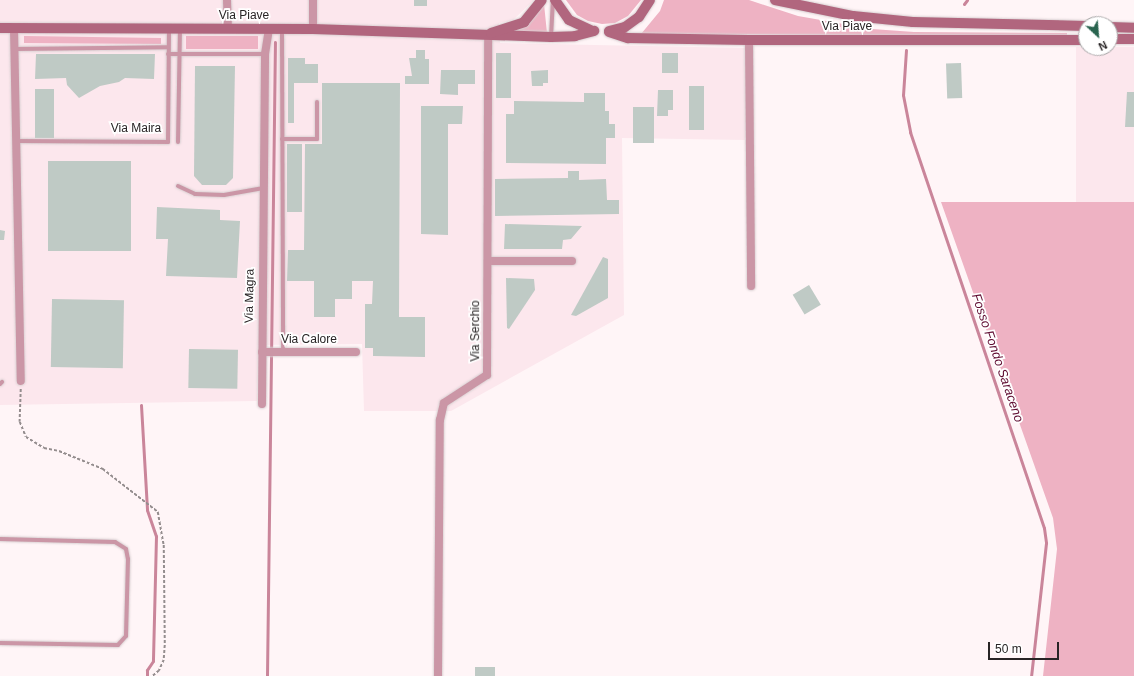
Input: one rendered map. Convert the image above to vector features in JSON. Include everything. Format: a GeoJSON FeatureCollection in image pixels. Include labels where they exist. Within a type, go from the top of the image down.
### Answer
{"type":"FeatureCollection","features":[{"type":"Feature","properties":{"kind":"main road","name":"Via Piave"},"geometry":{"type":"LineString","coordinates":[[488,34],[524,22],[542,0]]}},
{"type":"Feature","properties":{"kind":"main road"},"geometry":{"type":"LineString","coordinates":[[554,0],[569,20],[594,31],[609,32],[625,27],[639,17],[650,0]]}},
{"type":"Feature","properties":{"kind":"main road","name":"Via Piave"},"geometry":{"type":"LineString","coordinates":[[775,0],[853,16],[913,22],[1078,26]]}},
{"type":"Feature","properties":{"kind":"main road"},"geometry":{"type":"LineString","coordinates":[[1118,27],[1134,28]]}},
{"type":"Feature","properties":{"kind":"main road","name":"Via Piave"},"geometry":{"type":"LineString","coordinates":[[0,28],[313,29],[551,37],[575,36],[594,31]]}},
{"type":"Feature","properties":{"kind":"main road","name":"Via Piave"},"geometry":{"type":"LineString","coordinates":[[609,32],[628,38],[749,40],[1078,40]]}},
{"type":"Feature","properties":{"kind":"main road"},"geometry":{"type":"LineString","coordinates":[[1118,39],[1134,39]]}},
{"type":"Feature","properties":{"kind":"street"},"geometry":{"type":"LineString","coordinates":[[227,0],[228,29]]}},
{"type":"Feature","properties":{"kind":"street"},"geometry":{"type":"LineString","coordinates":[[313,0],[313,29]]}},
{"type":"Feature","properties":{"kind":"street"},"geometry":{"type":"LineString","coordinates":[[14,28],[21,381]]}},
{"type":"Feature","properties":{"kind":"street","name":"Via Magra"},"geometry":{"type":"LineString","coordinates":[[262,404],[265,54],[269,29]]}},
{"type":"Feature","properties":{"kind":"street","name":"Via Serchio"},"geometry":{"type":"LineString","coordinates":[[438,676],[440,420],[444,403],[487,375],[488,34]]}},
{"type":"Feature","properties":{"kind":"street"},"geometry":{"type":"LineString","coordinates":[[749,40],[751,286]]}},
{"type":"Feature","properties":{"kind":"street"},"geometry":{"type":"LineString","coordinates":[[488,261],[572,261]]}},
{"type":"Feature","properties":{"kind":"street","name":"Via Calore"},"geometry":{"type":"LineString","coordinates":[[262,352],[356,352]]}},
{"type":"Feature","properties":{"kind":"lane"},"geometry":{"type":"LineString","coordinates":[[551,37],[554,0]]}},
{"type":"Feature","properties":{"kind":"lane","name":"Via Maira"},"geometry":{"type":"LineString","coordinates":[[16,141],[168,142],[169,29]]}},
{"type":"Feature","properties":{"kind":"lane"},"geometry":{"type":"LineString","coordinates":[[178,142],[180,29]]}},
{"type":"Feature","properties":{"kind":"lane"},"geometry":{"type":"LineString","coordinates":[[282,29],[283,352]]}},
{"type":"Feature","properties":{"kind":"lane"},"geometry":{"type":"LineString","coordinates":[[15,49],[168,47]]}},
{"type":"Feature","properties":{"kind":"lane"},"geometry":{"type":"LineString","coordinates":[[168,54],[265,54]]}},
{"type":"Feature","properties":{"kind":"lane"},"geometry":{"type":"LineString","coordinates":[[282,139],[317,138],[317,102]]}},
{"type":"Feature","properties":{"kind":"lane"},"geometry":{"type":"LineString","coordinates":[[178,186],[195,194],[224,195],[263,188]]}},
{"type":"Feature","properties":{"kind":"lane"},"geometry":{"type":"LineString","coordinates":[[0,540],[115,542],[126,549],[128,559],[126,636],[118,645],[0,643]]}},
{"type":"Feature","properties":{"kind":"path"},"geometry":{"type":"LineString","coordinates":[[21,381],[20,422],[21,431],[26,437],[44,448],[59,451],[103,469],[142,499],[151,504],[158,512],[162,522],[164,553],[164,660],[159,670],[153,676]]}},
{"type":"Feature","properties":{"kind":"shaded area"},"geometry":{"type":"Polygon","coordinates":[[[0,0],[534,0],[513,20],[499,23],[500,43],[745,48],[745,140],[622,138],[624,315],[451,411],[364,411],[362,344],[258,345],[257,401],[0,405],[0,0]]]}},
{"type":"Feature","properties":{"kind":"shaded area"},"geometry":{"type":"Polygon","coordinates":[[[566,0],[641,0],[628,16],[615,23],[602,24],[588,21],[577,15],[566,0]]]}},
{"type":"Feature","properties":{"kind":"shaded area"},"geometry":{"type":"Polygon","coordinates":[[[664,0],[749,0],[798,16],[872,29],[914,32],[1067,33],[1067,36],[641,34],[660,11],[664,0]]]}},
{"type":"Feature","properties":{"kind":"shaded area"},"geometry":{"type":"Polygon","coordinates":[[[544,4],[547,33],[509,32],[530,22],[544,4]]]}},
{"type":"Feature","properties":{"kind":"shaded area"},"geometry":{"type":"Polygon","coordinates":[[[24,36],[161,38],[161,44],[24,43],[24,36]]]}},
{"type":"Feature","properties":{"kind":"shaded area"},"geometry":{"type":"Polygon","coordinates":[[[186,36],[258,36],[258,49],[186,49],[186,36]]]}},
{"type":"Feature","properties":{"kind":"shaded area"},"geometry":{"type":"Polygon","coordinates":[[[1076,47],[1078,47],[1078,56],[1118,56],[1118,47],[1134,47],[1134,202],[1076,202],[1076,47]]]}},
{"type":"Feature","properties":{"kind":"shaded area"},"geometry":{"type":"Polygon","coordinates":[[[941,202],[1134,202],[1134,676],[1043,676],[1057,549],[1053,518],[941,202]]]}},
{"type":"Feature","properties":{"kind":"building"},"geometry":{"type":"Polygon","coordinates":[[[414,0],[427,0],[427,6],[414,6],[414,0]]]}},
{"type":"Feature","properties":{"kind":"building"},"geometry":{"type":"Polygon","coordinates":[[[416,50],[425,50],[425,59],[429,59],[429,84],[405,84],[405,76],[412,76],[409,58],[416,58],[416,50]]]}},
{"type":"Feature","properties":{"kind":"building"},"geometry":{"type":"Polygon","coordinates":[[[496,53],[511,53],[511,98],[496,98],[496,53]]]}},
{"type":"Feature","properties":{"kind":"building"},"geometry":{"type":"Polygon","coordinates":[[[662,53],[678,53],[678,73],[662,73],[662,53]]]}},
{"type":"Feature","properties":{"kind":"building"},"geometry":{"type":"Polygon","coordinates":[[[36,54],[155,54],[154,79],[125,78],[119,82],[100,86],[79,98],[67,85],[66,78],[35,79],[36,54]]]}},
{"type":"Feature","properties":{"kind":"building"},"geometry":{"type":"Polygon","coordinates":[[[288,58],[305,58],[305,64],[318,64],[318,83],[294,83],[294,123],[288,123],[288,58]]]}},
{"type":"Feature","properties":{"kind":"building"},"geometry":{"type":"Polygon","coordinates":[[[961,63],[962,98],[947,99],[946,64],[961,63]]]}},
{"type":"Feature","properties":{"kind":"building"},"geometry":{"type":"Polygon","coordinates":[[[195,66],[235,66],[233,178],[226,185],[202,185],[194,176],[195,66]]]}},
{"type":"Feature","properties":{"kind":"building"},"geometry":{"type":"Polygon","coordinates":[[[441,70],[475,70],[475,84],[458,84],[458,95],[440,94],[441,70]]]}},
{"type":"Feature","properties":{"kind":"building"},"geometry":{"type":"Polygon","coordinates":[[[548,70],[548,83],[543,83],[543,86],[532,86],[531,71],[548,70]]]}},
{"type":"Feature","properties":{"kind":"building"},"geometry":{"type":"Polygon","coordinates":[[[322,83],[400,83],[399,317],[425,317],[425,357],[373,356],[373,348],[365,348],[365,304],[372,304],[373,281],[352,281],[352,299],[335,299],[335,317],[314,317],[314,281],[287,281],[288,250],[304,250],[305,144],[322,144],[322,83]]]}},
{"type":"Feature","properties":{"kind":"building"},"geometry":{"type":"Polygon","coordinates":[[[689,86],[704,86],[704,130],[689,130],[689,86]]]}},
{"type":"Feature","properties":{"kind":"building"},"geometry":{"type":"Polygon","coordinates":[[[35,89],[54,89],[54,138],[35,138],[35,89]]]}},
{"type":"Feature","properties":{"kind":"building"},"geometry":{"type":"Polygon","coordinates":[[[658,90],[673,90],[673,110],[668,110],[668,116],[657,116],[658,90]]]}},
{"type":"Feature","properties":{"kind":"building"},"geometry":{"type":"Polygon","coordinates":[[[1127,92],[1134,92],[1134,127],[1125,127],[1127,92]]]}},
{"type":"Feature","properties":{"kind":"building"},"geometry":{"type":"Polygon","coordinates":[[[584,93],[605,93],[605,111],[609,111],[609,124],[615,124],[615,138],[606,138],[606,164],[506,163],[506,114],[514,114],[514,101],[584,102],[584,93]]]}},
{"type":"Feature","properties":{"kind":"building"},"geometry":{"type":"Polygon","coordinates":[[[421,106],[463,106],[462,124],[448,124],[448,235],[421,234],[421,106]]]}},
{"type":"Feature","properties":{"kind":"building"},"geometry":{"type":"Polygon","coordinates":[[[633,107],[654,107],[654,143],[633,143],[633,107]]]}},
{"type":"Feature","properties":{"kind":"building"},"geometry":{"type":"Polygon","coordinates":[[[287,144],[302,144],[302,212],[287,212],[287,144]]]}},
{"type":"Feature","properties":{"kind":"building"},"geometry":{"type":"Polygon","coordinates":[[[48,161],[131,161],[131,251],[48,251],[48,161]]]}},
{"type":"Feature","properties":{"kind":"building"},"geometry":{"type":"Polygon","coordinates":[[[568,171],[579,171],[579,180],[606,179],[607,200],[619,200],[619,214],[495,216],[495,179],[568,178],[568,171]]]}},
{"type":"Feature","properties":{"kind":"building"},"geometry":{"type":"Polygon","coordinates":[[[157,207],[220,210],[220,220],[240,221],[237,278],[166,276],[168,239],[156,239],[157,207]]]}},
{"type":"Feature","properties":{"kind":"building"},"geometry":{"type":"Polygon","coordinates":[[[505,224],[582,226],[571,239],[563,240],[562,249],[504,249],[505,224]]]}},
{"type":"Feature","properties":{"kind":"building"},"geometry":{"type":"Polygon","coordinates":[[[0,230],[5,231],[4,240],[0,240],[0,230]]]}},
{"type":"Feature","properties":{"kind":"building"},"geometry":{"type":"Polygon","coordinates":[[[603,257],[608,259],[608,298],[576,316],[571,315],[603,257]]]}},
{"type":"Feature","properties":{"kind":"building"},"geometry":{"type":"Polygon","coordinates":[[[506,278],[534,279],[535,290],[509,329],[507,328],[506,278]]]}},
{"type":"Feature","properties":{"kind":"building"},"geometry":{"type":"Polygon","coordinates":[[[809,285],[821,305],[805,315],[793,295],[809,285]]]}},
{"type":"Feature","properties":{"kind":"building"},"geometry":{"type":"Polygon","coordinates":[[[52,299],[124,300],[123,368],[51,367],[52,299]]]}},
{"type":"Feature","properties":{"kind":"building"},"geometry":{"type":"Polygon","coordinates":[[[189,349],[238,350],[237,389],[188,388],[189,349]]]}},
{"type":"Feature","properties":{"kind":"building"},"geometry":{"type":"Polygon","coordinates":[[[475,667],[495,667],[495,676],[475,676],[475,667]]]}},
{"type":"Feature","properties":{"kind":"waterway","name":"Fosso Fondo Saraceno"},"geometry":{"type":"LineString","coordinates":[[964,4],[967,0]]}},
{"type":"Feature","properties":{"kind":"waterway"},"geometry":{"type":"LineString","coordinates":[[267,676],[275,42]]}},
{"type":"Feature","properties":{"kind":"waterway","name":"Fosso Fondo Saraceno"},"geometry":{"type":"LineString","coordinates":[[906,50],[903,95],[910,132],[1044,528],[1046,543],[1031,676]]}},
{"type":"Feature","properties":{"kind":"waterway"},"geometry":{"type":"LineString","coordinates":[[141,405],[147,510],[156,536],[153,661],[147,670],[147,676]]}}]}
